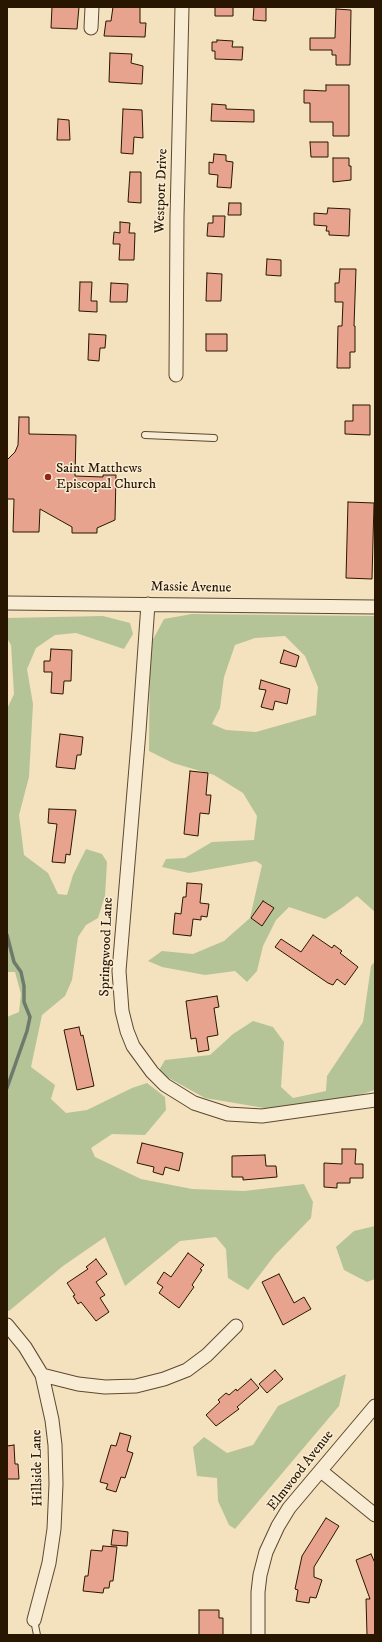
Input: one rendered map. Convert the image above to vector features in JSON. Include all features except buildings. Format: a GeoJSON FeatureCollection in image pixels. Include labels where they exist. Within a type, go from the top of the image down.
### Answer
{"type":"FeatureCollection","features":[{"type":"Feature","properties":{"kind":"street"},"geometry":{"type":"LineString","coordinates":[[91,28],[92,7]]}},
{"type":"Feature","properties":{"kind":"street","name":"Westport Drive"},"geometry":{"type":"LineString","coordinates":[[176,375],[176,217],[182,7]]}},
{"type":"Feature","properties":{"kind":"street","name":"Massie Avenue"},"geometry":{"type":"LineString","coordinates":[[7,603],[375,607]]}},
{"type":"Feature","properties":{"kind":"street","name":"Springwood Lane"},"geometry":{"type":"LineString","coordinates":[[148,604],[119,971],[122,1011],[127,1031],[133,1046],[152,1072],[165,1085],[194,1103],[228,1114],[262,1116],[375,1100]]}},
{"type":"Feature","properties":{"kind":"street","name":"Hillside Lane"},"geometry":{"type":"LineString","coordinates":[[7,1325],[25,1346],[42,1375],[52,1420],[56,1484],[54,1529],[49,1563],[34,1620]]}},
{"type":"Feature","properties":{"kind":"street"},"geometry":{"type":"LineString","coordinates":[[42,1375],[78,1384],[105,1387],[136,1386],[164,1379],[187,1370],[207,1355],[236,1326]]}},
{"type":"Feature","properties":{"kind":"street","name":"Elmwood Avenue"},"geometry":{"type":"LineString","coordinates":[[258,1635],[258,1592],[266,1552],[278,1526],[289,1508],[375,1406]]}},
{"type":"Feature","properties":{"kind":"street"},"geometry":{"type":"LineString","coordinates":[[321,1471],[375,1515]]}},
{"type":"Feature","properties":{"kind":"lane"},"geometry":{"type":"LineString","coordinates":[[145,435],[214,438]]}},
{"type":"Feature","properties":{"kind":"lane"},"geometry":{"type":"LineString","coordinates":[[34,1620],[37,1635]]}},
{"type":"Feature","properties":{"kind":"green space"},"geometry":{"type":"Polygon","coordinates":[[[192,614],[375,616],[375,912],[357,896],[325,919],[289,907],[276,920],[263,946],[257,971],[247,982],[235,971],[205,975],[162,967],[148,961],[162,951],[193,954],[224,941],[250,918],[262,865],[256,861],[189,873],[162,867],[166,859],[185,858],[212,842],[254,840],[257,816],[243,793],[214,775],[173,763],[149,751],[150,645],[164,619],[192,614]],[[285,636],[255,638],[235,645],[224,677],[220,708],[212,724],[226,730],[256,732],[316,715],[318,687],[305,656],[285,636]]]}},
{"type":"Feature","properties":{"kind":"green space"},"geometry":{"type":"Polygon","coordinates":[[[103,616],[130,623],[133,634],[124,649],[76,633],[55,635],[36,648],[27,669],[33,704],[29,777],[19,815],[24,855],[48,873],[58,894],[67,895],[73,875],[86,849],[102,854],[107,862],[105,896],[98,918],[86,925],[78,937],[72,980],[65,996],[42,1015],[31,1067],[55,1085],[51,1099],[66,1113],[87,1110],[132,1088],[147,1083],[165,1097],[166,1110],[145,1135],[112,1134],[91,1148],[95,1157],[141,1179],[192,1189],[244,1191],[304,1184],[313,1202],[311,1218],[275,1255],[248,1290],[228,1278],[226,1249],[216,1237],[180,1241],[125,1286],[105,1237],[63,1266],[9,1311],[7,1310],[7,1017],[19,1012],[21,994],[15,972],[7,972],[7,709],[14,694],[11,645],[7,638],[7,618],[103,616]]]}},
{"type":"Feature","properties":{"kind":"green space"},"geometry":{"type":"Polygon","coordinates":[[[375,961],[375,1090],[335,1102],[276,1110],[205,1098],[158,1072],[165,1060],[210,1055],[233,1034],[253,1021],[273,1027],[284,1042],[281,1087],[293,1098],[326,1091],[327,1076],[363,1022],[371,966],[375,961]]]}},
{"type":"Feature","properties":{"kind":"green space"},"geometry":{"type":"Polygon","coordinates":[[[375,1226],[375,1279],[367,1282],[344,1270],[336,1247],[354,1231],[375,1226]]]}},
{"type":"Feature","properties":{"kind":"green space"},"geometry":{"type":"Polygon","coordinates":[[[346,1374],[339,1406],[235,1529],[229,1525],[218,1501],[217,1478],[197,1476],[193,1447],[204,1437],[227,1453],[253,1445],[278,1406],[346,1374]]]}},
{"type":"Feature","properties":{"kind":"waterway"},"geometry":{"type":"LineString","coordinates":[[7,935],[14,962],[21,972],[24,986],[24,1002],[30,1017],[27,1031],[7,1088]]}},
{"type":"Feature","properties":{"kind":"place","name":"Saint Matthews Episcopal Church"},"geometry":{"type":"Point","coordinates":[48,477]}}]}
